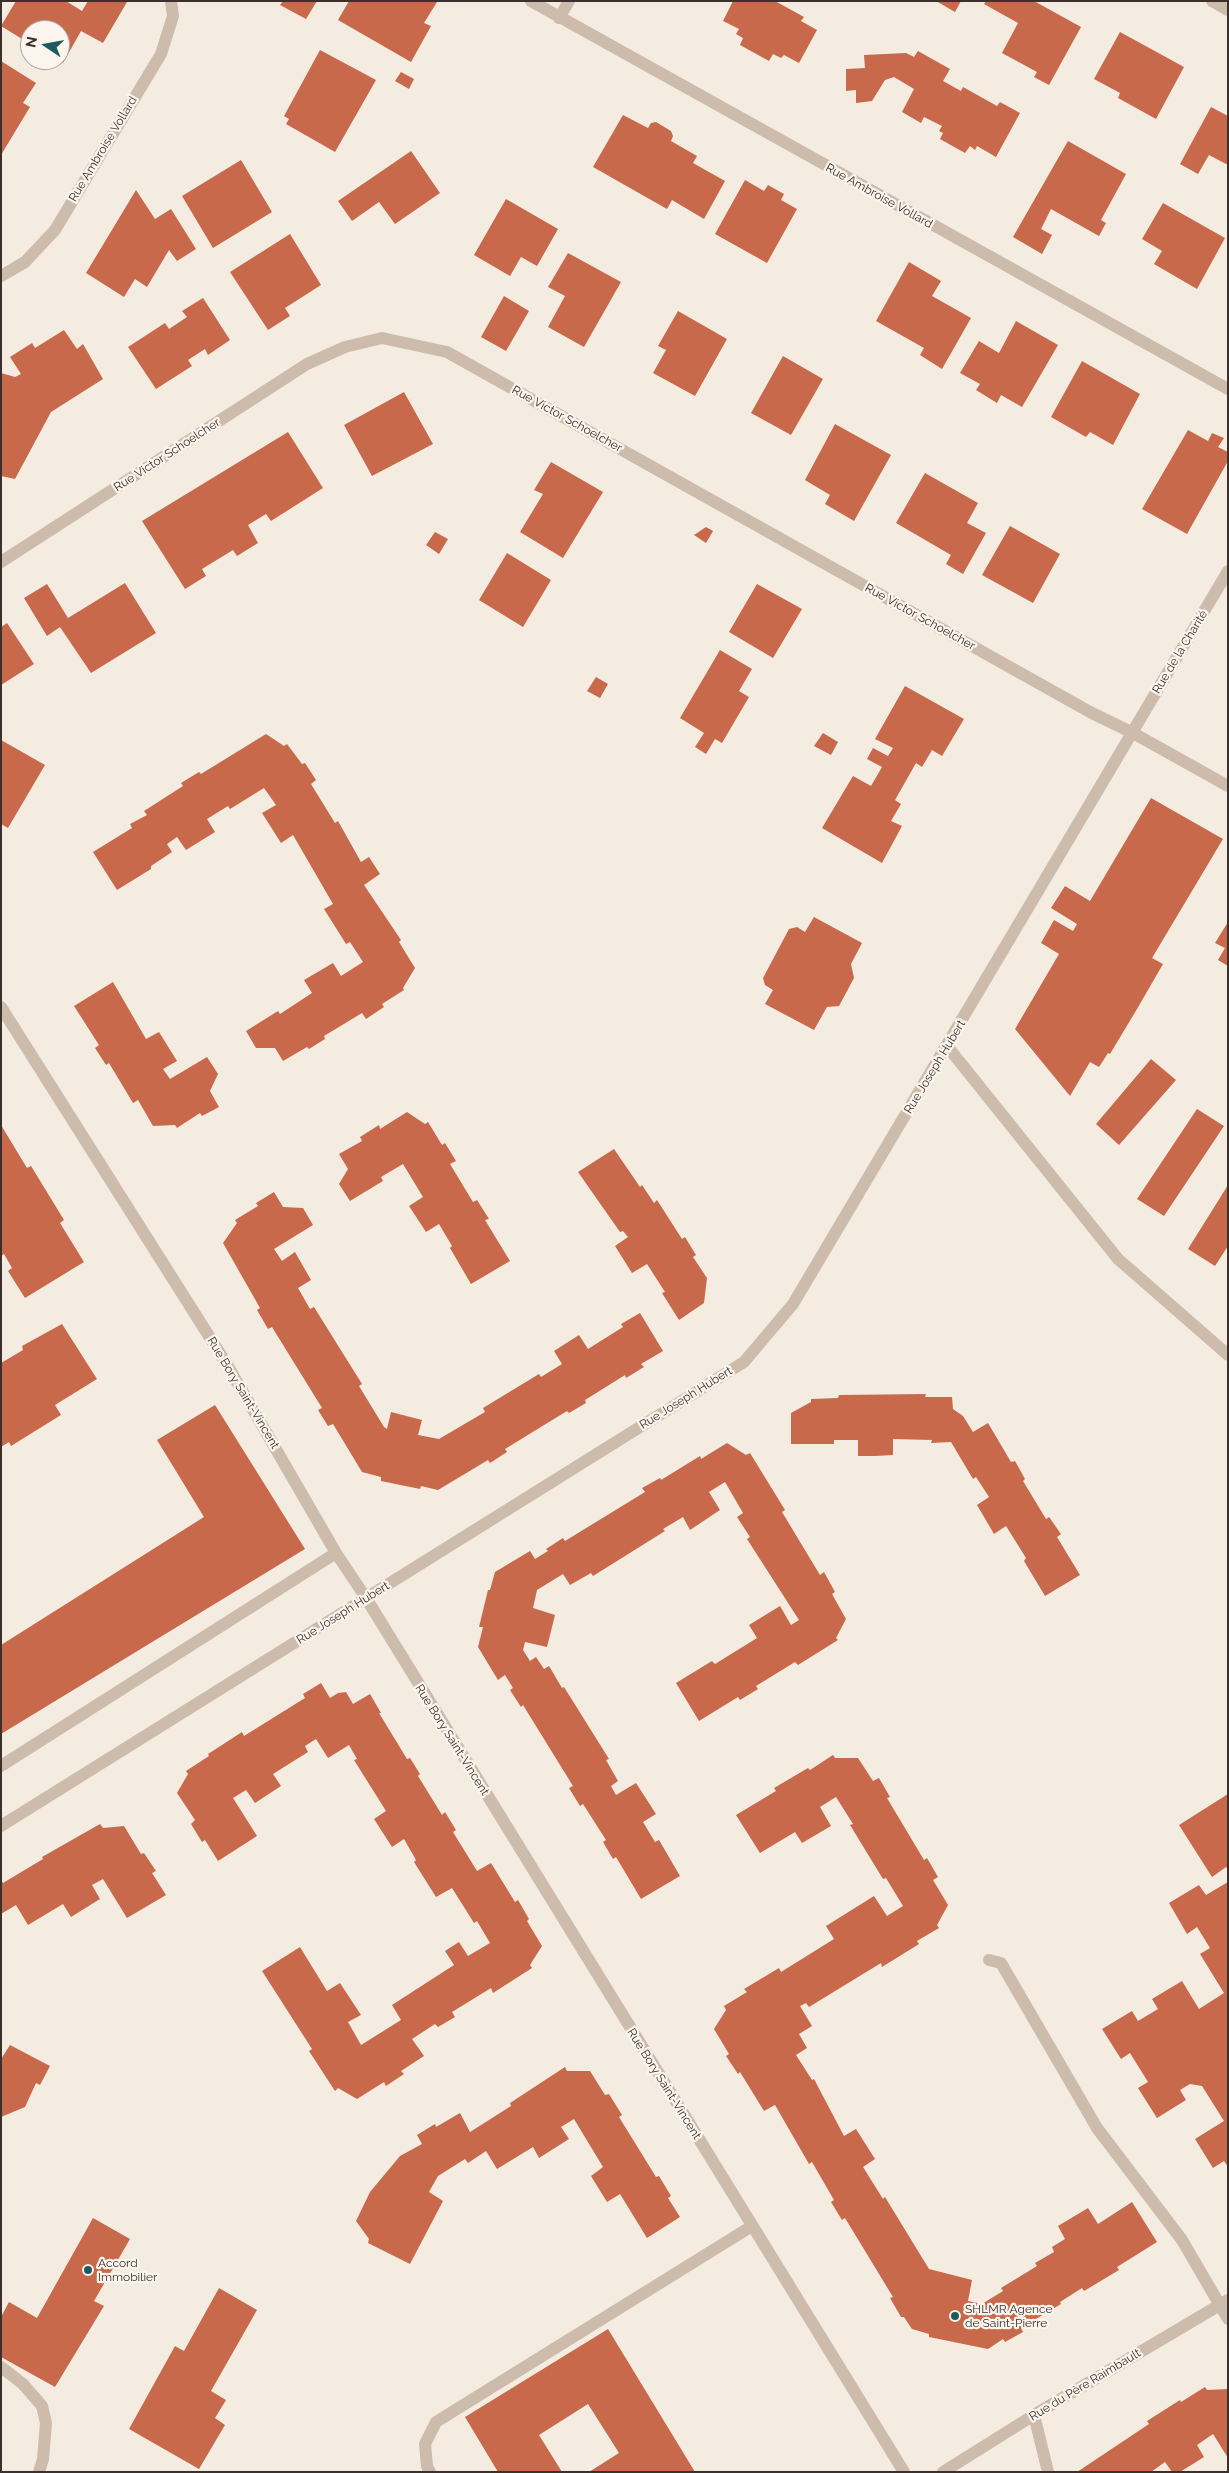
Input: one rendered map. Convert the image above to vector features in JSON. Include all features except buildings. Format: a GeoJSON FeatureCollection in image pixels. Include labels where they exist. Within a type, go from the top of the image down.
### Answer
{"type":"FeatureCollection","features":[{"type":"Feature","properties":{"kind":"street","name":"Rue Ambroise Vollard"},"geometry":{"type":"LineString","coordinates":[[1,276],[25,262],[55,230],[161,54],[173,16],[171,1]]}},
{"type":"Feature","properties":{"kind":"street","name":"Rue Ambroise Vollard"},"geometry":{"type":"LineString","coordinates":[[531,1],[1228,389]]}},
{"type":"Feature","properties":{"kind":"street"},"geometry":{"type":"LineString","coordinates":[[560,18],[569,1]]}},
{"type":"Feature","properties":{"kind":"street"},"geometry":{"type":"LineString","coordinates":[[1212,1],[1228,10]]}},
{"type":"Feature","properties":{"kind":"street","name":"Rue Victor Schoelcher"},"geometry":{"type":"LineString","coordinates":[[1,562],[306,364],[345,347],[382,338],[447,352],[1090,712],[1133,733],[1228,786]]}},
{"type":"Feature","properties":{"kind":"street","name":"Rue de la Charité"},"geometry":{"type":"LineString","coordinates":[[1133,733],[1228,571]]}},
{"type":"Feature","properties":{"kind":"street","name":"Rue Joseph Hubert"},"geometry":{"type":"LineString","coordinates":[[1,1826],[744,1362],[793,1304],[1133,733]]}},
{"type":"Feature","properties":{"kind":"street","name":"Rue Bory Saint-Vincent"},"geometry":{"type":"LineString","coordinates":[[1,1007],[226,1363],[336,1553],[366,1598],[752,2226],[880,2430],[904,2472]]}},
{"type":"Feature","properties":{"kind":"street"},"geometry":{"type":"LineString","coordinates":[[947,1046],[1118,1259],[1228,1355]]}},
{"type":"Feature","properties":{"kind":"street"},"geometry":{"type":"LineString","coordinates":[[1,1766],[336,1553]]}},
{"type":"Feature","properties":{"kind":"street"},"geometry":{"type":"LineString","coordinates":[[989,1960],[1001,1963],[1097,2128],[1182,2240],[1224,2303],[1228,2319]]}},
{"type":"Feature","properties":{"kind":"street"},"geometry":{"type":"LineString","coordinates":[[430,2472],[427,2466],[425,2444],[436,2422],[752,2226]]}},
{"type":"Feature","properties":{"kind":"street","name":"Rue du Père Raimbault"},"geometry":{"type":"LineString","coordinates":[[943,2472],[1034,2415],[1224,2303]]}},
{"type":"Feature","properties":{"kind":"street"},"geometry":{"type":"LineString","coordinates":[[1,2367],[23,2384],[42,2406],[46,2423],[39,2472]]}},
{"type":"Feature","properties":{"kind":"street"},"geometry":{"type":"LineString","coordinates":[[1034,2415],[1048,2472]]}},
{"type":"Feature","properties":{"kind":"place","name":"Accord Immobilier"},"geometry":{"type":"Point","coordinates":[88,2270]}},
{"type":"Feature","properties":{"kind":"place","name":"SHLMR Agence de Saint-Pierre"},"geometry":{"type":"Point","coordinates":[955,2316]}}]}
